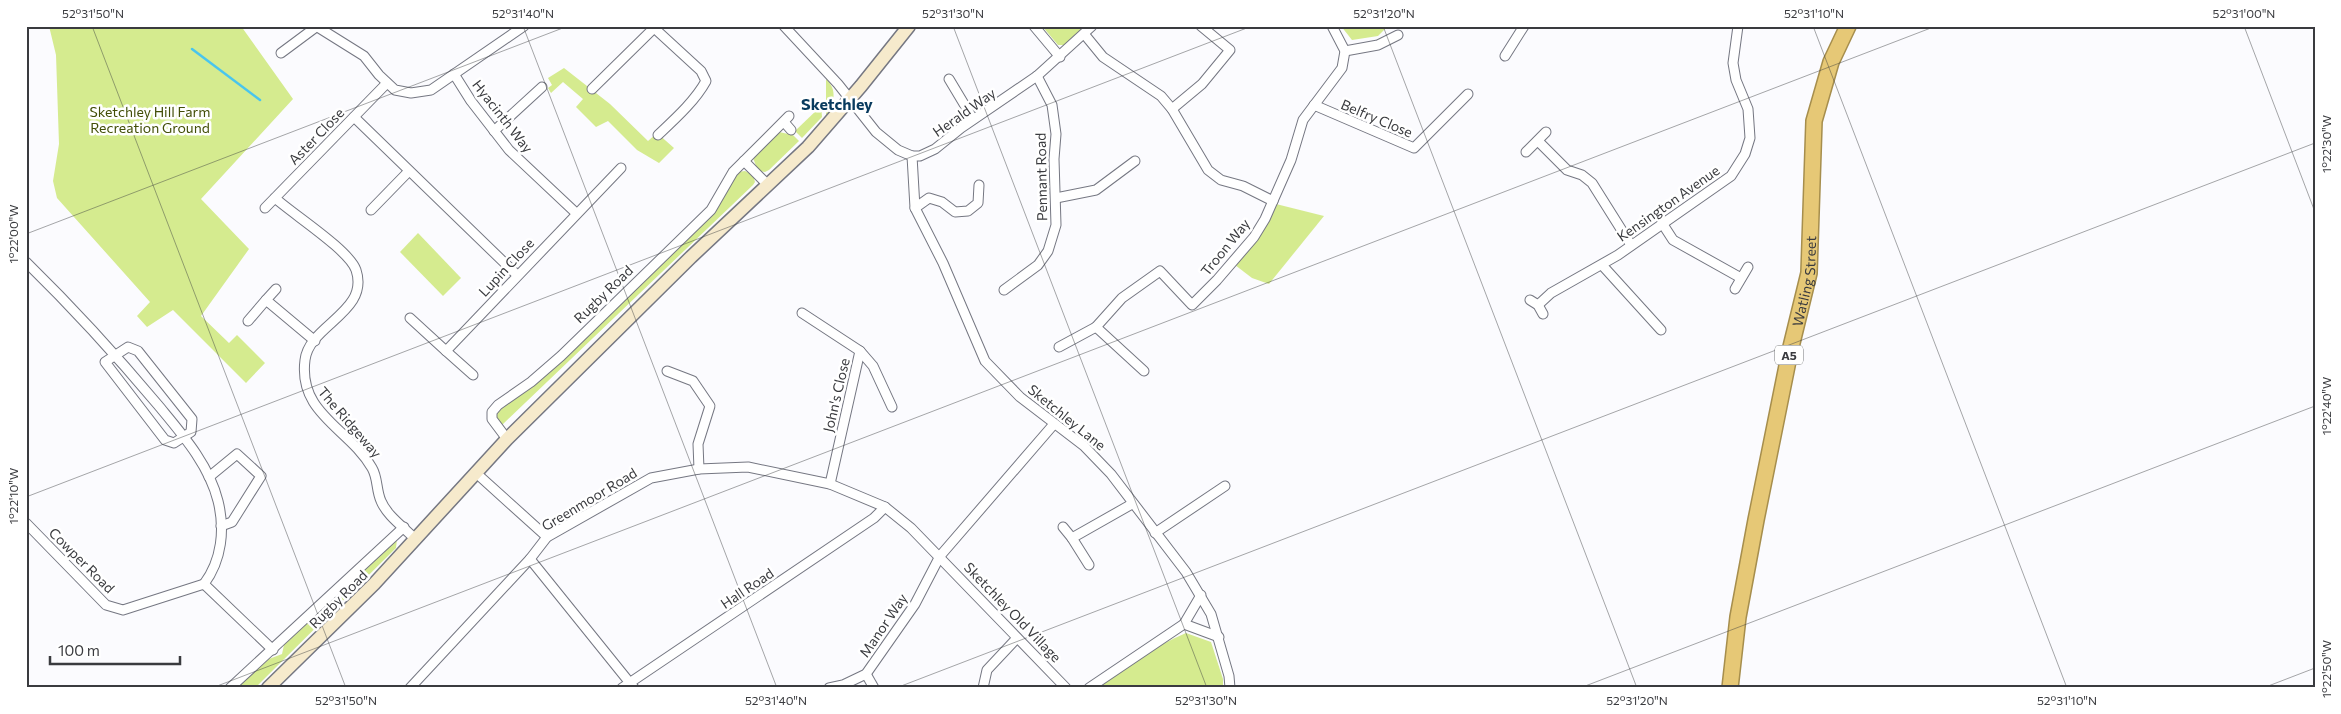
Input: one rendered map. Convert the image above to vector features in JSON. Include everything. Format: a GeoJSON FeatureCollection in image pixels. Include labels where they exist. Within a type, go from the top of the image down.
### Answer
{"type":"FeatureCollection","features":[{"type":"Feature","properties":{"kind":"highway","name":"Watling Street"},"geometry":{"type":"LineString","coordinates":[[1730,688],[1738,618],[1754,530],[1790,351],[1809,273],[1814,121],[1832,62],[1848,26]]}},
{"type":"Feature","properties":{"kind":"main road","name":"Rugby Road"},"geometry":{"type":"LineString","coordinates":[[268,688],[339,620],[416,540],[507,438],[691,258],[808,147],[850,100],[909,26]]}},
{"type":"Feature","properties":{"kind":"street"},"geometry":{"type":"LineString","coordinates":[[281,53],[316,27],[364,56],[395,90],[410,93],[432,90],[524,26]]}},
{"type":"Feature","properties":{"kind":"street"},"geometry":{"type":"LineString","coordinates":[[784,26],[838,84],[883,139],[898,150],[912,156]]}},
{"type":"Feature","properties":{"kind":"street"},"geometry":{"type":"LineString","coordinates":[[1034,26],[1060,57]]}},
{"type":"Feature","properties":{"kind":"street","name":"Herald Way"},"geometry":{"type":"LineString","coordinates":[[912,156],[927,155],[973,119],[987,112],[1037,76],[1085,35],[1092,26]]}},
{"type":"Feature","properties":{"kind":"street"},"geometry":{"type":"LineString","coordinates":[[1172,109],[1202,84],[1230,50],[1201,26]]}},
{"type":"Feature","properties":{"kind":"street"},"geometry":{"type":"LineString","coordinates":[[1332,26],[1345,51],[1378,45],[1398,35]]}},
{"type":"Feature","properties":{"kind":"street"},"geometry":{"type":"LineString","coordinates":[[1505,56],[1524,26]]}},
{"type":"Feature","properties":{"kind":"street","name":"Kensington Avenue"},"geometry":{"type":"LineString","coordinates":[[1543,314],[1534,303],[1602,265],[1731,176],[1745,154],[1750,138],[1750,118],[1733,64],[1738,26]]}},
{"type":"Feature","properties":{"kind":"street"},"geometry":{"type":"LineString","coordinates":[[592,89],[653,27],[701,71],[706,81],[701,90],[658,135]]}},
{"type":"Feature","properties":{"kind":"street"},"geometry":{"type":"LineString","coordinates":[[1085,35],[1103,57],[1161,96],[1172,109],[1208,170],[1221,180],[1243,186],[1273,201]]}},
{"type":"Feature","properties":{"kind":"street","name":"Troon Way"},"geometry":{"type":"LineString","coordinates":[[1096,326],[1122,298],[1160,271],[1192,305],[1217,280],[1254,237],[1273,201],[1291,160],[1303,120],[1342,68],[1345,51]]}},
{"type":"Feature","properties":{"kind":"street","name":"Hyacinth Way"},"geometry":{"type":"LineString","coordinates":[[454,74],[471,101],[509,150],[576,213]]}},
{"type":"Feature","properties":{"kind":"street","name":"Pennant Road"},"geometry":{"type":"LineString","coordinates":[[1004,290],[1038,265],[1048,251],[1056,225],[1054,159],[1056,134],[1052,105],[1037,76]]}},
{"type":"Feature","properties":{"kind":"street"},"geometry":{"type":"LineString","coordinates":[[949,79],[973,119]]}},
{"type":"Feature","properties":{"kind":"street","name":"Aster Close"},"geometry":{"type":"LineString","coordinates":[[265,208],[387,83]]}},
{"type":"Feature","properties":{"kind":"street"},"geometry":{"type":"LineString","coordinates":[[494,131],[542,87]]}},
{"type":"Feature","properties":{"kind":"street","name":"Belfry Close"},"geometry":{"type":"LineString","coordinates":[[1314,105],[1414,148],[1468,94]]}},
{"type":"Feature","properties":{"kind":"street"},"geometry":{"type":"LineString","coordinates":[[354,117],[517,275]]}},
{"type":"Feature","properties":{"kind":"street","name":"Rugby Road"},"geometry":{"type":"LineString","coordinates":[[507,438],[496,427],[492,419],[492,412],[498,405],[531,382],[561,356],[711,210],[734,172],[786,119],[791,130]]}},
{"type":"Feature","properties":{"kind":"street"},"geometry":{"type":"LineString","coordinates":[[1526,152],[1546,132]]}},
{"type":"Feature","properties":{"kind":"street"},"geometry":{"type":"LineString","coordinates":[[1538,141],[1567,170],[1582,175],[1592,183],[1631,245]]}},
{"type":"Feature","properties":{"kind":"street","name":"Sketchley Lane"},"geometry":{"type":"LineString","coordinates":[[912,156],[915,208],[943,263],[984,361],[1020,397],[1084,446],[1111,474],[1154,533],[1186,572],[1211,614],[1219,637],[1230,688]]}},
{"type":"Feature","properties":{"kind":"street"},"geometry":{"type":"LineString","coordinates":[[744,161],[768,185]]}},
{"type":"Feature","properties":{"kind":"street"},"geometry":{"type":"LineString","coordinates":[[1056,198],[1096,190],[1135,161]]}},
{"type":"Feature","properties":{"kind":"street","name":"Lupin Close"},"geometry":{"type":"LineString","coordinates":[[446,351],[576,213],[614,181],[620,168]]}},
{"type":"Feature","properties":{"kind":"street"},"geometry":{"type":"LineString","coordinates":[[370,210],[409,171]]}},
{"type":"Feature","properties":{"kind":"street"},"geometry":{"type":"LineString","coordinates":[[915,208],[929,198],[942,202],[955,212],[968,211],[978,203],[979,185]]}},
{"type":"Feature","properties":{"kind":"street","name":"The Ridgeway"},"geometry":{"type":"LineString","coordinates":[[275,198],[290,212],[348,255],[356,269],[359,282],[355,299],[309,348],[305,359],[306,392],[324,415],[370,464],[376,478],[381,502],[416,540]]}},
{"type":"Feature","properties":{"kind":"street"},"geometry":{"type":"LineString","coordinates":[[1662,223],[1674,240],[1741,278]]}},
{"type":"Feature","properties":{"kind":"street"},"geometry":{"type":"LineString","coordinates":[[26,262],[117,355],[183,436],[208,477],[218,500],[221,546],[212,574],[204,584],[273,650]]}},
{"type":"Feature","properties":{"kind":"street"},"geometry":{"type":"LineString","coordinates":[[1602,265],[1661,330]]}},
{"type":"Feature","properties":{"kind":"street"},"geometry":{"type":"LineString","coordinates":[[1735,289],[1748,267]]}},
{"type":"Feature","properties":{"kind":"street"},"geometry":{"type":"LineString","coordinates":[[248,321],[276,288]]}},
{"type":"Feature","properties":{"kind":"street"},"geometry":{"type":"LineString","coordinates":[[266,300],[315,341]]}},
{"type":"Feature","properties":{"kind":"street","name":"John's Close"},"geometry":{"type":"LineString","coordinates":[[802,313],[860,351],[830,484]]}},
{"type":"Feature","properties":{"kind":"street"},"geometry":{"type":"LineString","coordinates":[[410,318],[473,375]]}},
{"type":"Feature","properties":{"kind":"street"},"geometry":{"type":"LineString","coordinates":[[1059,347],[1096,326],[1144,371]]}},
{"type":"Feature","properties":{"kind":"street"},"geometry":{"type":"LineString","coordinates":[[128,347],[138,351],[192,418],[190,432],[183,436],[174,443],[165,440],[109,370],[105,362],[128,347]]}},
{"type":"Feature","properties":{"kind":"street"},"geometry":{"type":"LineString","coordinates":[[860,351],[873,366],[892,407]]}},
{"type":"Feature","properties":{"kind":"street"},"geometry":{"type":"LineString","coordinates":[[667,371],[693,381],[710,406],[698,444],[699,469]]}},
{"type":"Feature","properties":{"kind":"street","name":"Manor Way"},"geometry":{"type":"LineString","coordinates":[[829,688],[843,685],[866,674],[915,604],[940,556],[1054,424]]}},
{"type":"Feature","properties":{"kind":"street"},"geometry":{"type":"LineString","coordinates":[[208,477],[236,454],[261,476],[232,522],[221,526]]}},
{"type":"Feature","properties":{"kind":"street","name":"Greenmoor Road"},"geometry":{"type":"LineString","coordinates":[[416,686],[530,559],[547,537],[651,478],[699,469],[748,467],[830,484],[884,508],[911,528],[940,556]]}},
{"type":"Feature","properties":{"kind":"street"},"geometry":{"type":"LineString","coordinates":[[476,472],[547,537]]}},
{"type":"Feature","properties":{"kind":"street"},"geometry":{"type":"LineString","coordinates":[[1154,533],[1225,486]]}},
{"type":"Feature","properties":{"kind":"street"},"geometry":{"type":"LineString","coordinates":[[1072,538],[1132,504]]}},
{"type":"Feature","properties":{"kind":"street","name":"Hall Road"},"geometry":{"type":"LineString","coordinates":[[628,686],[874,518],[884,508]]}},
{"type":"Feature","properties":{"kind":"street","name":"Cowper Road"},"geometry":{"type":"LineString","coordinates":[[26,524],[106,605],[115,609],[123,610],[204,584]]}},
{"type":"Feature","properties":{"kind":"street"},"geometry":{"type":"LineString","coordinates":[[230,688],[404,527]]}},
{"type":"Feature","properties":{"kind":"street"},"geometry":{"type":"LineString","coordinates":[[1063,527],[1089,564]]}},
{"type":"Feature","properties":{"kind":"street","name":"Sketchley Old Village"},"geometry":{"type":"LineString","coordinates":[[940,556],[1066,688]]}},
{"type":"Feature","properties":{"kind":"street"},"geometry":{"type":"LineString","coordinates":[[530,559],[628,686]]}},
{"type":"Feature","properties":{"kind":"street"},"geometry":{"type":"LineString","coordinates":[[1089,688],[1184,624],[1201,595]]}},
{"type":"Feature","properties":{"kind":"street"},"geometry":{"type":"LineString","coordinates":[[1184,624],[1219,637]]}},
{"type":"Feature","properties":{"kind":"street"},"geometry":{"type":"LineString","coordinates":[[984,688],[986,670],[1017,638]]}},
{"type":"Feature","properties":{"kind":"street"},"geometry":{"type":"LineString","coordinates":[[866,674],[874,688]]}},
{"type":"Feature","properties":{"kind":"green space","name":"Sketchley Hill Farm Recreation Ground"},"geometry":{"type":"Polygon","coordinates":[[[49,26],[241,26],[293,99],[201,199],[249,249],[201,316],[229,343],[237,335],[265,363],[246,383],[173,310],[147,327],[137,316],[150,302],[57,198],[53,181],[59,144],[56,55],[49,26]]]}},
{"type":"Feature","properties":{"kind":"green space"},"geometry":{"type":"Polygon","coordinates":[[[1042,26],[1085,26],[1066,45],[1058,45],[1042,26]]]}},
{"type":"Feature","properties":{"kind":"green space"},"geometry":{"type":"Polygon","coordinates":[[[1341,26],[1388,26],[1378,36],[1352,40],[1341,26]]]}},
{"type":"Feature","properties":{"kind":"green space"},"geometry":{"type":"Polygon","coordinates":[[[564,68],[610,104],[648,141],[657,133],[674,148],[659,163],[637,150],[608,121],[596,127],[576,107],[583,99],[563,82],[551,93],[548,88],[552,85],[548,78],[564,68]]]}},
{"type":"Feature","properties":{"kind":"green space"},"geometry":{"type":"Polygon","coordinates":[[[826,79],[830,83],[834,97],[826,116],[826,79]]]}},
{"type":"Feature","properties":{"kind":"green space"},"geometry":{"type":"Polygon","coordinates":[[[821,106],[822,117],[802,138],[795,131],[821,106]]]}},
{"type":"Feature","properties":{"kind":"green space"},"geometry":{"type":"Polygon","coordinates":[[[779,132],[793,135],[799,141],[769,170],[765,172],[758,171],[753,158],[779,132]]]}},
{"type":"Feature","properties":{"kind":"green space"},"geometry":{"type":"Polygon","coordinates":[[[745,171],[753,175],[755,182],[753,185],[502,425],[496,421],[496,410],[708,214],[738,172],[745,171]]]}},
{"type":"Feature","properties":{"kind":"green space"},"geometry":{"type":"Polygon","coordinates":[[[1276,204],[1324,216],[1269,284],[1252,278],[1235,265],[1276,204]]]}},
{"type":"Feature","properties":{"kind":"green space"},"geometry":{"type":"Polygon","coordinates":[[[418,233],[461,278],[443,296],[400,252],[418,233]]]}},
{"type":"Feature","properties":{"kind":"green space"},"geometry":{"type":"Polygon","coordinates":[[[397,539],[396,548],[255,688],[236,688],[269,659],[282,654],[284,645],[393,540],[397,539]]]}},
{"type":"Feature","properties":{"kind":"green space"},"geometry":{"type":"Polygon","coordinates":[[[1186,633],[1211,642],[1223,679],[1223,688],[1096,688],[1151,651],[1186,633]]]}},
{"type":"Feature","properties":{"kind":"waterway"},"geometry":{"type":"LineString","coordinates":[[192,49],[260,100]]}},
{"type":"Feature","properties":{"kind":"district","name":"Sketchley"},"geometry":{"type":"Point","coordinates":[837,103]}}]}
